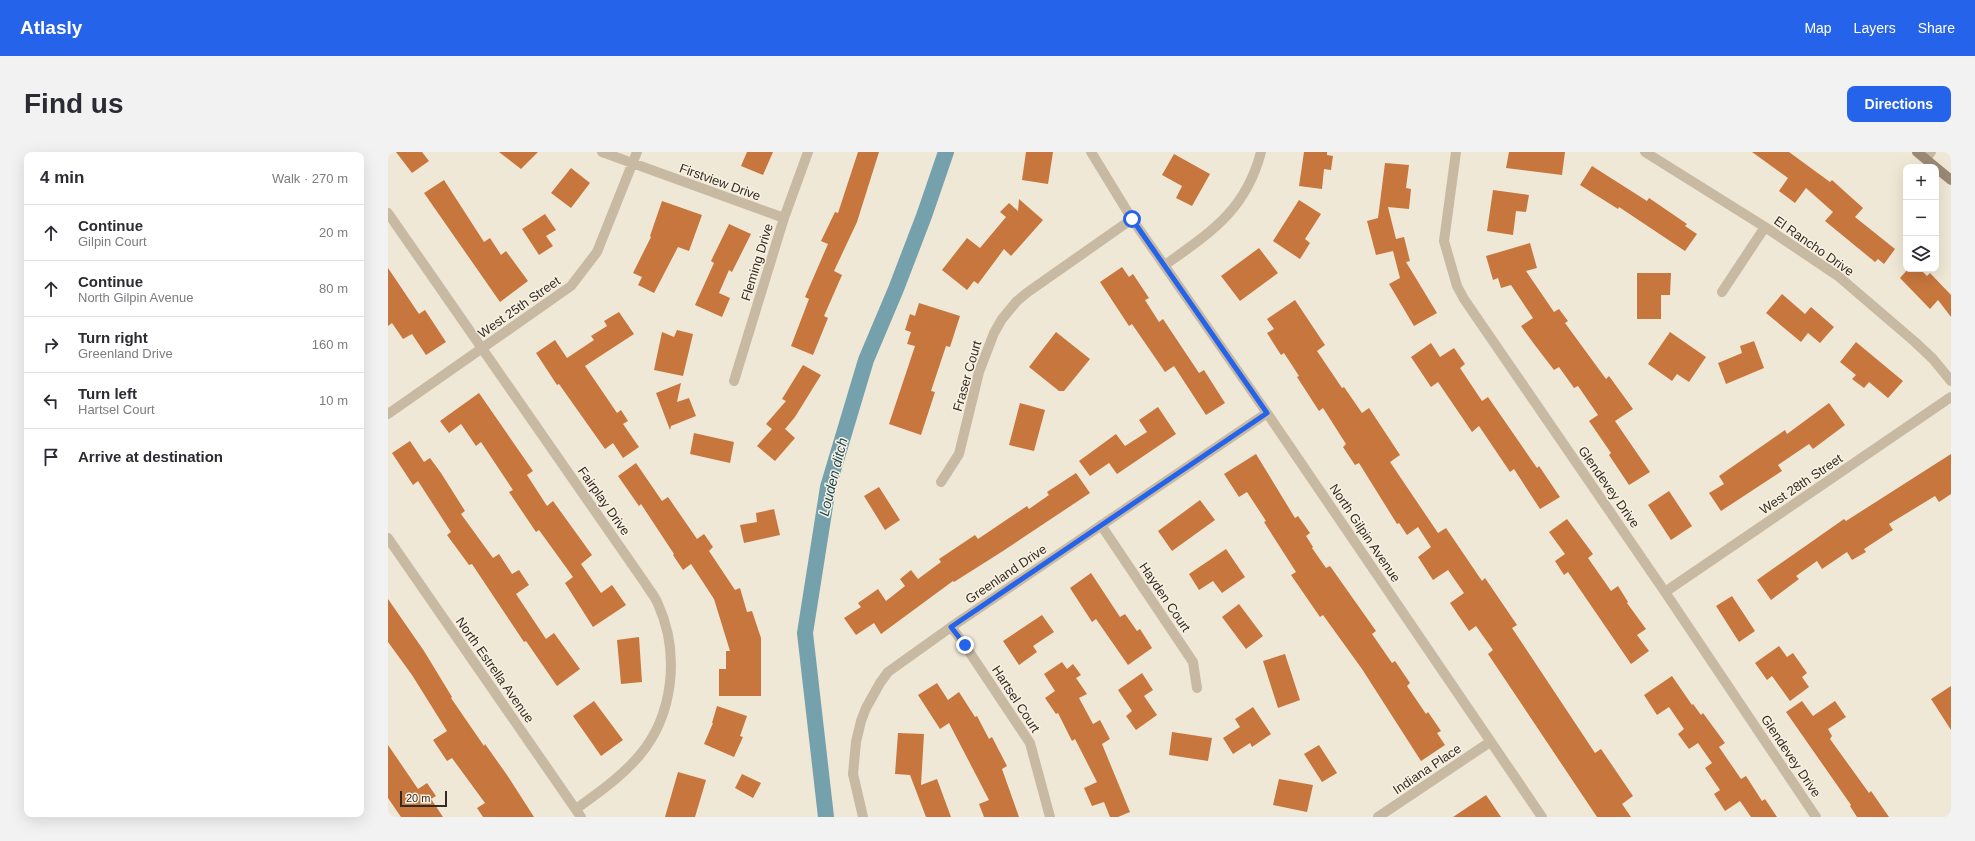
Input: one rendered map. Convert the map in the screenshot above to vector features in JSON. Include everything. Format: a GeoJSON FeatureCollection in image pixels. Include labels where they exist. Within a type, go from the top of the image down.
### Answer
{"type":"FeatureCollection","features":[{"type":"Feature","properties":{"kind":"main road"},"geometry":{"type":"LineString","coordinates":[[1917,152],[1929,155],[1951,180]]}},
{"type":"Feature","properties":{"kind":"street","name":"Firstview Drive"},"geometry":{"type":"LineString","coordinates":[[602,152],[784,218]]}},
{"type":"Feature","properties":{"kind":"street","name":"West 25th Street"},"geometry":{"type":"LineString","coordinates":[[388,414],[555,299],[571,286],[597,252],[637,152]]}},
{"type":"Feature","properties":{"kind":"street","name":"Fleming Drive"},"geometry":{"type":"LineString","coordinates":[[734,381],[784,218],[808,152]]}},
{"type":"Feature","properties":{"kind":"street","name":"North Gilpin Avenue"},"geometry":{"type":"LineString","coordinates":[[1091,152],[1132,219],[1267,413],[1542,817]]}},
{"type":"Feature","properties":{"kind":"street"},"geometry":{"type":"LineString","coordinates":[[1165,265],[1203,238],[1228,217],[1248,188],[1257,168],[1261,152]]}},
{"type":"Feature","properties":{"kind":"street","name":"Glendevey Drive"},"geometry":{"type":"LineString","coordinates":[[1456,152],[1444,241],[1457,286],[1468,306],[1665,592],[1816,817]]}},
{"type":"Feature","properties":{"kind":"street","name":"El Rancho Drive"},"geometry":{"type":"LineString","coordinates":[[1646,152],[1838,276],[1915,342],[1933,359],[1951,381]]}},
{"type":"Feature","properties":{"kind":"street","name":"Fairplay Drive"},"geometry":{"type":"LineString","coordinates":[[388,213],[645,583],[658,603],[666,626],[670,650],[671,674],[668,696],[661,720],[652,740],[627,769],[579,813]]}},
{"type":"Feature","properties":{"kind":"street","name":"Fraser Court"},"geometry":{"type":"LineString","coordinates":[[941,482],[959,454],[985,353],[1002,319],[1017,301],[1028,292],[1132,219]]}},
{"type":"Feature","properties":{"kind":"street"},"geometry":{"type":"LineString","coordinates":[[1722,292],[1765,228]]}},
{"type":"Feature","properties":{"kind":"street","name":"West 28th Street"},"geometry":{"type":"LineString","coordinates":[[1665,592],[1951,397]]}},
{"type":"Feature","properties":{"kind":"street","name":"Greenland Drive"},"geometry":{"type":"LineString","coordinates":[[863,817],[853,774],[856,742],[866,708],[888,672],[902,660],[1267,413]]}},
{"type":"Feature","properties":{"kind":"street","name":"Hayden Court"},"geometry":{"type":"LineString","coordinates":[[1101,525],[1193,662],[1196,688]]}},
{"type":"Feature","properties":{"kind":"street","name":"North Estrella Avenue"},"geometry":{"type":"LineString","coordinates":[[388,538],[579,813]]}},
{"type":"Feature","properties":{"kind":"street","name":"Hartsel Court"},"geometry":{"type":"LineString","coordinates":[[951,627],[962,641],[1030,743],[1050,817]]}},
{"type":"Feature","properties":{"kind":"street","name":"Indiana Place"},"geometry":{"type":"LineString","coordinates":[[1378,817],[1490,742]]}},
{"type":"Feature","properties":{"kind":"building"},"geometry":{"type":"Polygon","coordinates":[[[396,152],[422,152],[429,161],[412,173],[396,152]]]}},
{"type":"Feature","properties":{"kind":"building"},"geometry":{"type":"Polygon","coordinates":[[[499,152],[538,152],[521,169],[499,152]]]}},
{"type":"Feature","properties":{"kind":"building"},"geometry":{"type":"Polygon","coordinates":[[[747,152],[773,152],[763,175],[741,166],[747,152]]]}},
{"type":"Feature","properties":{"kind":"building"},"geometry":{"type":"Polygon","coordinates":[[[858,152],[879,152],[857,222],[834,271],[842,275],[824,316],[828,318],[813,355],[791,346],[809,299],[805,297],[828,244],[821,241],[835,212],[838,213],[858,152]]]}},
{"type":"Feature","properties":{"kind":"building"},"geometry":{"type":"Polygon","coordinates":[[[1026,152],[1053,152],[1048,184],[1022,180],[1026,152]]]}},
{"type":"Feature","properties":{"kind":"building"},"geometry":{"type":"Polygon","coordinates":[[[1304,152],[1327,152],[1327,155],[1333,156],[1331,170],[1324,169],[1322,189],[1299,186],[1304,152]]]}},
{"type":"Feature","properties":{"kind":"building"},"geometry":{"type":"Polygon","coordinates":[[[1509,152],[1565,152],[1562,175],[1506,168],[1509,152]]]}},
{"type":"Feature","properties":{"kind":"building"},"geometry":{"type":"Polygon","coordinates":[[[1752,152],[1789,152],[1830,182],[1832,180],[1863,208],[1855,217],[1895,249],[1884,264],[1878,259],[1875,262],[1825,221],[1833,212],[1806,188],[1795,203],[1779,191],[1788,178],[1752,152]]]}},
{"type":"Feature","properties":{"kind":"building"},"geometry":{"type":"Polygon","coordinates":[[[1174,154],[1210,174],[1192,206],[1176,198],[1182,186],[1162,175],[1174,154]]]}},
{"type":"Feature","properties":{"kind":"building"},"geometry":{"type":"Polygon","coordinates":[[[1385,163],[1409,165],[1406,188],[1411,189],[1409,209],[1388,207],[1396,239],[1404,237],[1410,261],[1406,262],[1437,313],[1414,326],[1389,284],[1400,278],[1393,251],[1376,255],[1367,221],[1378,218],[1385,163]]]}},
{"type":"Feature","properties":{"kind":"building"},"geometry":{"type":"Polygon","coordinates":[[[1592,166],[1647,201],[1649,198],[1687,224],[1685,226],[1697,234],[1685,251],[1619,207],[1618,209],[1580,185],[1592,166]]]}},
{"type":"Feature","properties":{"kind":"building"},"geometry":{"type":"Polygon","coordinates":[[[571,168],[590,183],[571,208],[551,193],[571,168]]]}},
{"type":"Feature","properties":{"kind":"building"},"geometry":{"type":"Polygon","coordinates":[[[444,180],[484,242],[490,238],[501,255],[506,251],[528,281],[500,302],[424,193],[444,180]]]}},
{"type":"Feature","properties":{"kind":"building"},"geometry":{"type":"Polygon","coordinates":[[[1493,190],[1529,195],[1526,212],[1516,211],[1513,235],[1487,231],[1493,190]]]}},
{"type":"Feature","properties":{"kind":"building"},"geometry":{"type":"Polygon","coordinates":[[[1019,199],[1043,220],[1011,256],[1004,249],[978,284],[974,281],[967,290],[942,270],[967,238],[980,248],[1006,217],[1000,212],[1009,203],[1018,211],[1019,199]]]}},
{"type":"Feature","properties":{"kind":"building"},"geometry":{"type":"Polygon","coordinates":[[[1299,200],[1321,214],[1305,239],[1310,243],[1300,259],[1273,241],[1299,200]]]}},
{"type":"Feature","properties":{"kind":"building"},"geometry":{"type":"Polygon","coordinates":[[[662,201],[702,215],[689,251],[678,247],[654,293],[638,285],[642,277],[633,273],[651,237],[650,236],[662,201]]]}},
{"type":"Feature","properties":{"kind":"building"},"geometry":{"type":"Polygon","coordinates":[[[545,214],[556,230],[546,236],[553,246],[539,255],[522,229],[545,214]]]}},
{"type":"Feature","properties":{"kind":"building"},"geometry":{"type":"Polygon","coordinates":[[[729,224],[751,234],[732,272],[729,270],[719,293],[730,298],[722,317],[695,305],[714,263],[711,261],[729,224]]]}},
{"type":"Feature","properties":{"kind":"building"},"geometry":{"type":"Polygon","coordinates":[[[1530,243],[1537,268],[1526,271],[1554,312],[1559,309],[1568,321],[1565,323],[1606,379],[1609,376],[1633,409],[1615,421],[1650,472],[1629,485],[1609,455],[1611,453],[1589,421],[1598,415],[1578,386],[1574,388],[1559,367],[1554,370],[1521,326],[1533,318],[1511,285],[1501,288],[1498,278],[1493,280],[1486,256],[1530,243]]]}},
{"type":"Feature","properties":{"kind":"building"},"geometry":{"type":"Polygon","coordinates":[[[1259,248],[1278,273],[1240,301],[1221,276],[1259,248]]]}},
{"type":"Feature","properties":{"kind":"building"},"geometry":{"type":"Polygon","coordinates":[[[1122,267],[1129,277],[1133,274],[1149,298],[1145,300],[1159,322],[1163,319],[1199,373],[1204,370],[1225,403],[1206,415],[1174,366],[1165,372],[1132,324],[1129,326],[1100,282],[1122,267]]]}},
{"type":"Feature","properties":{"kind":"building"},"geometry":{"type":"Polygon","coordinates":[[[388,268],[419,314],[425,310],[446,342],[426,355],[412,334],[403,339],[392,323],[388,326],[388,268]]]}},
{"type":"Feature","properties":{"kind":"building"},"geometry":{"type":"Polygon","coordinates":[[[1905,272],[1923,272],[1927,276],[1930,273],[1951,295],[1951,317],[1938,300],[1930,309],[1900,278],[1905,272]]]}},
{"type":"Feature","properties":{"kind":"building"},"geometry":{"type":"Polygon","coordinates":[[[1637,273],[1671,273],[1670,295],[1661,295],[1661,319],[1637,319],[1637,273]]]}},
{"type":"Feature","properties":{"kind":"building"},"geometry":{"type":"Polygon","coordinates":[[[1782,294],[1805,314],[1811,307],[1834,327],[1820,343],[1808,333],[1801,342],[1766,313],[1782,294]]]}},
{"type":"Feature","properties":{"kind":"building"},"geometry":{"type":"Polygon","coordinates":[[[1295,300],[1325,345],[1317,351],[1342,388],[1344,387],[1362,413],[1369,408],[1400,455],[1390,462],[1438,533],[1446,528],[1482,581],[1485,578],[1517,625],[1512,628],[1595,753],[1601,749],[1633,796],[1622,804],[1631,817],[1597,817],[1488,654],[1493,650],[1476,626],[1469,631],[1450,603],[1464,593],[1448,570],[1433,580],[1418,557],[1431,547],[1418,527],[1407,535],[1399,523],[1397,524],[1359,463],[1355,465],[1343,447],[1346,444],[1323,408],[1319,411],[1297,377],[1299,376],[1284,353],[1281,355],[1267,333],[1274,329],[1267,319],[1295,300]]]}},
{"type":"Feature","properties":{"kind":"building"},"geometry":{"type":"Polygon","coordinates":[[[919,303],[960,316],[950,347],[946,346],[931,391],[935,392],[921,435],[889,424],[915,346],[907,344],[911,332],[905,330],[910,314],[915,316],[919,303]]]}},
{"type":"Feature","properties":{"kind":"building"},"geometry":{"type":"Polygon","coordinates":[[[619,312],[634,334],[585,366],[617,413],[621,410],[628,421],[623,424],[639,447],[623,458],[613,443],[605,449],[559,384],[557,385],[536,353],[555,340],[567,358],[594,340],[591,336],[607,326],[604,321],[619,312]]]}},
{"type":"Feature","properties":{"kind":"building"},"geometry":{"type":"Polygon","coordinates":[[[677,330],[693,334],[683,376],[654,370],[662,332],[674,337],[677,330]]]}},
{"type":"Feature","properties":{"kind":"building"},"geometry":{"type":"Polygon","coordinates":[[[1056,332],[1090,359],[1064,391],[1059,391],[1029,367],[1056,332]]]}},
{"type":"Feature","properties":{"kind":"building"},"geometry":{"type":"Polygon","coordinates":[[[1670,332],[1706,357],[1689,382],[1677,374],[1672,381],[1648,364],[1670,332]]]}},
{"type":"Feature","properties":{"kind":"building"},"geometry":{"type":"Polygon","coordinates":[[[1754,341],[1764,368],[1726,384],[1718,363],[1742,353],[1740,346],[1754,341]]]}},
{"type":"Feature","properties":{"kind":"building"},"geometry":{"type":"Polygon","coordinates":[[[1856,342],[1903,381],[1888,398],[1869,382],[1864,388],[1852,379],[1856,375],[1840,362],[1856,342]]]}},
{"type":"Feature","properties":{"kind":"building"},"geometry":{"type":"Polygon","coordinates":[[[1431,343],[1440,357],[1454,348],[1465,364],[1460,368],[1482,401],[1488,397],[1537,468],[1539,466],[1560,497],[1540,509],[1514,469],[1510,472],[1479,426],[1472,432],[1438,382],[1431,387],[1411,357],[1431,343]]]}},
{"type":"Feature","properties":{"kind":"building"},"geometry":{"type":"Polygon","coordinates":[[[803,365],[821,375],[795,417],[785,429],[795,438],[775,461],[757,446],[772,429],[766,424],[786,401],[782,399],[803,365]]]}},
{"type":"Feature","properties":{"kind":"building"},"geometry":{"type":"Polygon","coordinates":[[[681,383],[677,402],[689,398],[696,416],[671,426],[670,430],[656,393],[681,383]]]}},
{"type":"Feature","properties":{"kind":"building"},"geometry":{"type":"Polygon","coordinates":[[[479,393],[533,471],[527,475],[547,506],[553,501],[592,555],[581,564],[601,593],[612,585],[626,605],[593,627],[565,583],[573,577],[539,530],[536,532],[509,492],[513,490],[481,442],[476,446],[461,424],[449,433],[440,421],[479,393]]]}},
{"type":"Feature","properties":{"kind":"building"},"geometry":{"type":"Polygon","coordinates":[[[1020,403],[1045,410],[1034,451],[1009,445],[1020,403]]]}},
{"type":"Feature","properties":{"kind":"building"},"geometry":{"type":"Polygon","coordinates":[[[1829,403],[1845,425],[1813,449],[1809,444],[1778,465],[1782,471],[1721,511],[1709,493],[1724,484],[1719,476],[1785,430],[1787,434],[1829,403]]]}},
{"type":"Feature","properties":{"kind":"building"},"geometry":{"type":"Polygon","coordinates":[[[1158,407],[1176,434],[1117,474],[1109,463],[1090,476],[1079,461],[1116,434],[1125,446],[1147,432],[1139,420],[1158,407]]]}},
{"type":"Feature","properties":{"kind":"building"},"geometry":{"type":"Polygon","coordinates":[[[694,433],[734,442],[730,463],[690,454],[694,433]]]}},
{"type":"Feature","properties":{"kind":"building"},"geometry":{"type":"Polygon","coordinates":[[[410,441],[424,462],[430,458],[441,473],[465,511],[461,514],[493,558],[499,554],[512,574],[519,570],[529,585],[516,594],[546,639],[554,633],[580,669],[557,686],[526,641],[524,642],[472,564],[469,565],[447,535],[451,532],[418,481],[413,485],[392,453],[410,441]]]}},
{"type":"Feature","properties":{"kind":"building"},"geometry":{"type":"Polygon","coordinates":[[[1256,454],[1295,518],[1298,516],[1310,533],[1306,536],[1313,547],[1312,548],[1326,568],[1330,566],[1376,631],[1372,634],[1392,663],[1395,661],[1410,683],[1407,686],[1426,714],[1428,712],[1441,731],[1437,733],[1445,745],[1421,761],[1362,669],[1323,615],[1320,617],[1291,575],[1296,572],[1247,492],[1239,497],[1224,474],[1256,454]]]}},
{"type":"Feature","properties":{"kind":"building"},"geometry":{"type":"Polygon","coordinates":[[[1951,454],[1951,494],[1939,502],[1935,496],[1889,524],[1893,530],[1864,549],[1866,552],[1852,560],[1847,552],[1822,569],[1817,561],[1796,576],[1799,579],[1771,600],[1757,580],[1844,519],[1846,521],[1951,454]]]}},
{"type":"Feature","properties":{"kind":"building"},"geometry":{"type":"Polygon","coordinates":[[[636,463],[662,501],[668,497],[697,539],[704,534],[713,547],[709,551],[735,590],[740,588],[747,612],[752,611],[761,638],[761,696],[719,696],[719,669],[726,669],[726,651],[730,651],[714,599],[691,564],[683,570],[641,504],[639,506],[618,476],[636,463]]]}},
{"type":"Feature","properties":{"kind":"building"},"geometry":{"type":"Polygon","coordinates":[[[1076,473],[1090,493],[1003,551],[954,582],[953,581],[881,634],[874,623],[856,635],[844,618],[861,607],[858,603],[878,589],[886,601],[905,586],[900,579],[911,570],[918,579],[941,562],[939,559],[975,535],[978,539],[1027,506],[1029,509],[1049,495],[1047,492],[1076,473]]]}},
{"type":"Feature","properties":{"kind":"building"},"geometry":{"type":"Polygon","coordinates":[[[879,487],[900,520],[885,530],[864,496],[879,487]]]}},
{"type":"Feature","properties":{"kind":"building"},"geometry":{"type":"Polygon","coordinates":[[[1669,491],[1692,526],[1671,540],[1648,505],[1669,491]]]}},
{"type":"Feature","properties":{"kind":"building"},"geometry":{"type":"Polygon","coordinates":[[[1200,500],[1215,520],[1172,551],[1158,531],[1200,500]]]}},
{"type":"Feature","properties":{"kind":"building"},"geometry":{"type":"Polygon","coordinates":[[[774,509],[780,535],[744,543],[740,525],[757,522],[756,513],[774,509]]]}},
{"type":"Feature","properties":{"kind":"building"},"geometry":{"type":"Polygon","coordinates":[[[1567,519],[1593,554],[1588,558],[1611,591],[1618,586],[1628,602],[1627,603],[1646,629],[1637,635],[1649,651],[1631,664],[1568,572],[1564,575],[1555,561],[1565,554],[1549,532],[1567,519]]]}},
{"type":"Feature","properties":{"kind":"building"},"geometry":{"type":"Polygon","coordinates":[[[1226,549],[1245,577],[1222,593],[1213,581],[1199,590],[1189,574],[1226,549]]]}},
{"type":"Feature","properties":{"kind":"building"},"geometry":{"type":"Polygon","coordinates":[[[1091,573],[1120,617],[1125,614],[1137,631],[1140,629],[1152,648],[1128,665],[1096,619],[1092,622],[1070,588],[1091,573]]]}},
{"type":"Feature","properties":{"kind":"building"},"geometry":{"type":"Polygon","coordinates":[[[1732,596],[1755,631],[1739,642],[1716,606],[1732,596]]]}},
{"type":"Feature","properties":{"kind":"building"},"geometry":{"type":"Polygon","coordinates":[[[388,599],[424,651],[452,697],[451,698],[484,746],[485,744],[507,775],[534,817],[483,817],[477,808],[485,803],[452,758],[447,761],[433,740],[447,731],[412,675],[388,642],[388,599]]]}},
{"type":"Feature","properties":{"kind":"building"},"geometry":{"type":"Polygon","coordinates":[[[1239,604],[1263,636],[1246,649],[1222,617],[1239,604]]]}},
{"type":"Feature","properties":{"kind":"building"},"geometry":{"type":"Polygon","coordinates":[[[1042,615],[1054,632],[1033,646],[1037,652],[1019,665],[1003,641],[1042,615]]]}},
{"type":"Feature","properties":{"kind":"building"},"geometry":{"type":"Polygon","coordinates":[[[639,637],[642,682],[621,684],[617,640],[639,637]]]}},
{"type":"Feature","properties":{"kind":"building"},"geometry":{"type":"Polygon","coordinates":[[[1779,646],[1787,657],[1793,653],[1807,673],[1802,677],[1809,687],[1790,701],[1772,676],[1767,680],[1755,663],[1779,646]]]}},
{"type":"Feature","properties":{"kind":"building"},"geometry":{"type":"Polygon","coordinates":[[[1285,654],[1300,700],[1278,708],[1263,661],[1285,654]]]}},
{"type":"Feature","properties":{"kind":"building"},"geometry":{"type":"Polygon","coordinates":[[[1062,662],[1067,669],[1073,664],[1081,675],[1076,678],[1087,694],[1079,698],[1093,724],[1100,720],[1110,739],[1102,744],[1130,812],[1118,817],[1110,817],[1104,802],[1092,806],[1084,788],[1097,782],[1075,739],[1072,741],[1058,713],[1056,714],[1045,698],[1055,691],[1044,674],[1062,662]]]}},
{"type":"Feature","properties":{"kind":"building"},"geometry":{"type":"Polygon","coordinates":[[[1142,673],[1153,690],[1144,696],[1157,715],[1136,730],[1126,716],[1132,711],[1118,690],[1142,673]]]}},
{"type":"Feature","properties":{"kind":"building"},"geometry":{"type":"Polygon","coordinates":[[[1672,676],[1692,705],[1693,704],[1701,715],[1703,713],[1725,743],[1719,747],[1741,779],[1746,776],[1762,801],[1765,799],[1777,817],[1751,817],[1740,801],[1725,811],[1714,794],[1720,790],[1705,768],[1712,763],[1698,743],[1689,749],[1678,734],[1684,729],[1669,707],[1657,715],[1644,695],[1672,676]]]}},
{"type":"Feature","properties":{"kind":"building"},"geometry":{"type":"Polygon","coordinates":[[[937,683],[948,700],[959,692],[975,717],[977,716],[989,739],[992,737],[1007,766],[1002,769],[1019,817],[984,817],[979,804],[989,800],[949,723],[940,729],[918,695],[937,683]]]}},
{"type":"Feature","properties":{"kind":"building"},"geometry":{"type":"Polygon","coordinates":[[[1951,686],[1951,730],[1931,699],[1951,686]]]}},
{"type":"Feature","properties":{"kind":"building"},"geometry":{"type":"Polygon","coordinates":[[[594,701],[623,740],[601,756],[573,716],[594,701]]]}},
{"type":"Feature","properties":{"kind":"building"},"geometry":{"type":"Polygon","coordinates":[[[1802,701],[1813,716],[1835,701],[1846,717],[1828,729],[1832,736],[1830,739],[1869,793],[1871,791],[1889,817],[1857,817],[1850,806],[1851,805],[1786,712],[1802,701]]]}},
{"type":"Feature","properties":{"kind":"building"},"geometry":{"type":"Polygon","coordinates":[[[717,706],[747,716],[740,736],[743,737],[734,757],[704,744],[713,723],[717,706]]]}},
{"type":"Feature","properties":{"kind":"building"},"geometry":{"type":"Polygon","coordinates":[[[1253,707],[1271,734],[1252,747],[1250,743],[1233,754],[1223,738],[1240,727],[1235,719],[1253,707]]]}},
{"type":"Feature","properties":{"kind":"building"},"geometry":{"type":"Polygon","coordinates":[[[1172,732],[1212,738],[1208,761],[1169,755],[1172,732]]]}},
{"type":"Feature","properties":{"kind":"building"},"geometry":{"type":"Polygon","coordinates":[[[898,733],[924,734],[921,785],[937,779],[951,817],[926,817],[910,775],[895,774],[898,733]]]}},
{"type":"Feature","properties":{"kind":"building"},"geometry":{"type":"Polygon","coordinates":[[[388,745],[418,789],[427,783],[436,796],[431,799],[443,817],[401,817],[388,798],[388,745]]]}},
{"type":"Feature","properties":{"kind":"building"},"geometry":{"type":"Polygon","coordinates":[[[1319,745],[1337,773],[1322,782],[1304,754],[1319,745]]]}},
{"type":"Feature","properties":{"kind":"building"},"geometry":{"type":"Polygon","coordinates":[[[678,772],[706,780],[695,817],[665,817],[678,772]]]}},
{"type":"Feature","properties":{"kind":"building"},"geometry":{"type":"Polygon","coordinates":[[[742,774],[761,783],[753,798],[735,788],[742,774]]]}},
{"type":"Feature","properties":{"kind":"building"},"geometry":{"type":"Polygon","coordinates":[[[1279,779],[1313,785],[1307,812],[1273,805],[1279,779]]]}},
{"type":"Feature","properties":{"kind":"building"},"geometry":{"type":"Polygon","coordinates":[[[1486,795],[1501,817],[1453,817],[1486,795]]]}},
{"type":"Feature","properties":{"kind":"waterway","name":"Louden ditch"},"geometry":{"type":"LineString","coordinates":[[826,817],[805,633],[828,487],[866,360],[896,289],[924,216],[946,152]]}},
{"type":"Feature","properties":{"kind":"route"},"geometry":{"type":"LineString","coordinates":[[965,645],[951,627],[1267,413],[1132,219]]}}]}
